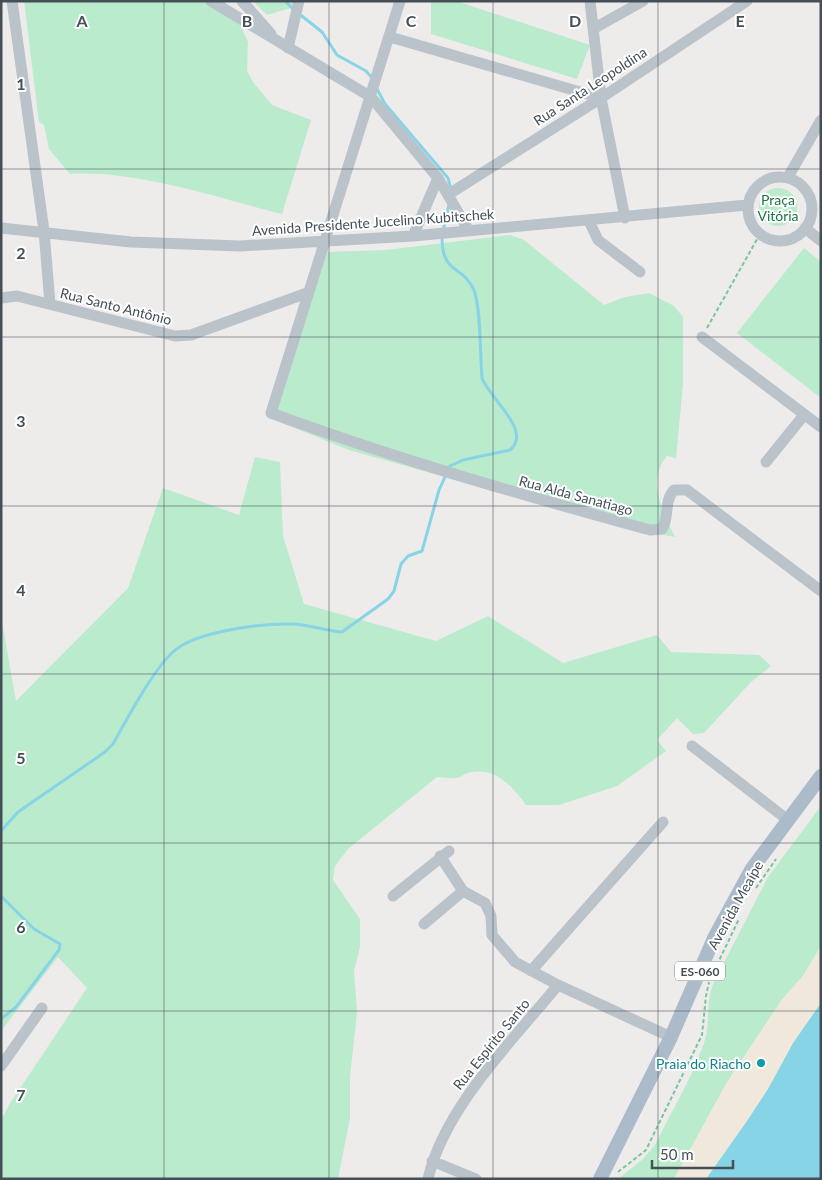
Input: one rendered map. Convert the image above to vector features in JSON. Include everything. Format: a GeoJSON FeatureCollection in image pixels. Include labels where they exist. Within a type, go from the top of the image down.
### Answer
{"type":"FeatureCollection","features":[{"type":"Feature","properties":{"kind":"main road","name":"Avenida Meaípe"},"geometry":{"type":"LineString","coordinates":[[600,1179],[671,1037],[715,936],[742,886],[751,870],[821,776]]}},
{"type":"Feature","properties":{"kind":"street"},"geometry":{"type":"LineString","coordinates":[[12,1],[44,231],[50,304]]}},
{"type":"Feature","properties":{"kind":"street"},"geometry":{"type":"LineString","coordinates":[[211,1],[283,46],[371,97],[438,178],[449,194],[469,232]]}},
{"type":"Feature","properties":{"kind":"street"},"geometry":{"type":"LineString","coordinates":[[242,1],[283,46]]}},
{"type":"Feature","properties":{"kind":"street"},"geometry":{"type":"LineString","coordinates":[[283,46],[299,1]]}},
{"type":"Feature","properties":{"kind":"street"},"geometry":{"type":"LineString","coordinates":[[307,293],[371,97],[400,1]]}},
{"type":"Feature","properties":{"kind":"street"},"geometry":{"type":"LineString","coordinates":[[590,1],[601,98],[625,218]]}},
{"type":"Feature","properties":{"kind":"street"},"geometry":{"type":"LineString","coordinates":[[593,30],[643,1]]}},
{"type":"Feature","properties":{"kind":"street","name":"Rua Santa Leopoldina"},"geometry":{"type":"LineString","coordinates":[[449,194],[601,98],[747,1]]}},
{"type":"Feature","properties":{"kind":"street"},"geometry":{"type":"LineString","coordinates":[[390,36],[601,98]]}},
{"type":"Feature","properties":{"kind":"street"},"geometry":{"type":"LineString","coordinates":[[788,178],[821,120]]}},
{"type":"Feature","properties":{"kind":"street"},"geometry":{"type":"LineString","coordinates":[[413,236],[438,178]]}},
{"type":"Feature","properties":{"kind":"street"},"geometry":{"type":"LineString","coordinates":[[771,178],[788,178],[805,188],[816,212],[798,235],[779,241],[760,234],[750,221],[747,205],[750,194],[757,186],[771,178]]}},
{"type":"Feature","properties":{"kind":"street","name":"Avenida Presidente Jucelino Kubitschek"},"geometry":{"type":"LineString","coordinates":[[1,228],[44,231],[131,242],[230,246],[322,243],[469,232],[747,205]]}},
{"type":"Feature","properties":{"kind":"street"},"geometry":{"type":"LineString","coordinates":[[589,221],[598,240],[640,272]]}},
{"type":"Feature","properties":{"kind":"street"},"geometry":{"type":"LineString","coordinates":[[805,228],[821,241]]}},
{"type":"Feature","properties":{"kind":"street","name":"Rua Santo Antônio"},"geometry":{"type":"LineString","coordinates":[[1,298],[17,296],[174,336],[191,335],[307,293]]}},
{"type":"Feature","properties":{"kind":"street","name":"Rua Alda Sanatiago"},"geometry":{"type":"LineString","coordinates":[[307,293],[271,413],[351,442],[493,488],[650,530],[662,529],[665,524],[666,502],[674,490],[687,490],[821,590]]}},
{"type":"Feature","properties":{"kind":"street"},"geometry":{"type":"LineString","coordinates":[[702,337],[821,427]]}},
{"type":"Feature","properties":{"kind":"street"},"geometry":{"type":"LineString","coordinates":[[766,462],[804,415]]}},
{"type":"Feature","properties":{"kind":"street"},"geometry":{"type":"LineString","coordinates":[[692,746],[788,820]]}},
{"type":"Feature","properties":{"kind":"street"},"geometry":{"type":"LineString","coordinates":[[531,971],[664,822]]}},
{"type":"Feature","properties":{"kind":"street"},"geometry":{"type":"LineString","coordinates":[[393,896],[445,854],[463,891],[485,903],[491,916],[492,935],[515,962],[558,985],[671,1037]]}},
{"type":"Feature","properties":{"kind":"street"},"geometry":{"type":"LineString","coordinates":[[424,924],[463,891]]}},
{"type":"Feature","properties":{"kind":"street","name":"Rua Espírito Santo"},"geometry":{"type":"LineString","coordinates":[[428,1179],[432,1161],[465,1099],[558,985]]}},
{"type":"Feature","properties":{"kind":"street"},"geometry":{"type":"LineString","coordinates":[[1,1066],[42,1008]]}},
{"type":"Feature","properties":{"kind":"street"},"geometry":{"type":"LineString","coordinates":[[432,1161],[476,1179]]}},
{"type":"Feature","properties":{"kind":"path"},"geometry":{"type":"LineString","coordinates":[[702,337],[760,234]]}},
{"type":"Feature","properties":{"kind":"path"},"geometry":{"type":"LineString","coordinates":[[754,891],[777,857]]}},
{"type":"Feature","properties":{"kind":"path"},"geometry":{"type":"LineString","coordinates":[[714,972],[742,914]]}},
{"type":"Feature","properties":{"kind":"path"},"geometry":{"type":"LineString","coordinates":[[614,1179],[618,1172],[646,1150],[702,1035],[706,996],[710,980]]}},
{"type":"Feature","properties":{"kind":"green space"},"geometry":{"type":"Polygon","coordinates":[[[24,1],[218,1],[235,13],[248,42],[247,71],[253,82],[272,105],[311,120],[282,214],[204,193],[149,181],[122,176],[70,174],[49,149],[44,125],[39,122],[24,1]]]}},
{"type":"Feature","properties":{"kind":"green space"},"geometry":{"type":"Polygon","coordinates":[[[253,1],[295,1],[294,7],[267,15],[253,1]]]}},
{"type":"Feature","properties":{"kind":"green space"},"geometry":{"type":"Polygon","coordinates":[[[431,1],[456,1],[590,45],[577,79],[431,34],[431,1]]]}},
{"type":"Feature","properties":{"kind":"green space","name":"Praça Vitória"},"geometry":{"type":"Polygon","coordinates":[[[778,188],[792,193],[797,207],[792,221],[778,226],[764,221],[759,207],[764,193],[778,188]]]}},
{"type":"Feature","properties":{"kind":"green space"},"geometry":{"type":"Polygon","coordinates":[[[510,235],[524,240],[604,305],[625,297],[649,293],[674,306],[683,317],[683,384],[676,458],[667,456],[661,465],[657,485],[662,507],[675,537],[621,527],[349,450],[270,418],[327,252],[386,250],[510,235]]]}},
{"type":"Feature","properties":{"kind":"green space"},"geometry":{"type":"Polygon","coordinates":[[[804,248],[821,262],[821,398],[737,333],[804,248]]]}},
{"type":"Feature","properties":{"kind":"green space"},"geometry":{"type":"Polygon","coordinates":[[[255,457],[280,462],[283,536],[304,604],[436,641],[488,616],[563,663],[657,635],[671,652],[759,655],[771,666],[751,682],[704,733],[693,734],[677,718],[657,740],[666,751],[617,786],[559,805],[526,805],[502,779],[486,772],[468,773],[458,778],[437,777],[348,849],[335,866],[333,880],[360,919],[360,947],[354,971],[357,1013],[350,1076],[350,1118],[338,1179],[1,1179],[1,1120],[87,988],[58,957],[1,1031],[1,616],[16,701],[128,588],[163,488],[239,515],[255,457]]]}},
{"type":"Feature","properties":{"kind":"green space"},"geometry":{"type":"Polygon","coordinates":[[[821,806],[821,946],[803,976],[781,1001],[726,1084],[674,1179],[618,1179],[643,1159],[655,1145],[687,1082],[704,1043],[711,989],[714,982],[768,877],[821,806]]]}},
{"type":"Feature","properties":{"kind":"sand","name":"Praia do Riacho"},"geometry":{"type":"Polygon","coordinates":[[[821,946],[821,1003],[793,1043],[768,1089],[706,1179],[674,1179],[726,1084],[781,1001],[803,976],[821,946]]]}},
{"type":"Feature","properties":{"kind":"water"},"geometry":{"type":"Polygon","coordinates":[[[821,1003],[821,1179],[706,1179],[768,1089],[793,1043],[821,1003]]]}},
{"type":"Feature","properties":{"kind":"waterway"},"geometry":{"type":"LineString","coordinates":[[285,1],[293,9]]}},
{"type":"Feature","properties":{"kind":"waterway"},"geometry":{"type":"LineString","coordinates":[[298,13],[322,32],[337,55],[366,71],[373,79]]}},
{"type":"Feature","properties":{"kind":"waterway"},"geometry":{"type":"LineString","coordinates":[[377,89],[385,104],[448,178],[451,189]]}},
{"type":"Feature","properties":{"kind":"waterway"},"geometry":{"type":"LineString","coordinates":[[443,231],[449,205]]}},
{"type":"Feature","properties":{"kind":"waterway"},"geometry":{"type":"LineString","coordinates":[[1,831],[18,812],[105,752],[113,744],[157,670],[173,652],[183,645],[213,634],[266,625],[294,624],[342,632],[388,599],[394,591],[401,564],[408,556],[422,551],[439,490],[450,466],[463,460],[510,450],[516,442],[513,424],[482,378],[479,320],[474,290],[464,276],[449,264],[445,258],[442,237]]}},
{"type":"Feature","properties":{"kind":"waterway"},"geometry":{"type":"LineString","coordinates":[[1,896],[34,929],[60,944],[59,950],[16,1007],[1,1019]]}},
{"type":"Feature","properties":{"kind":"place","name":"Praia do Riacho"},"geometry":{"type":"Point","coordinates":[761,1063]}}]}
